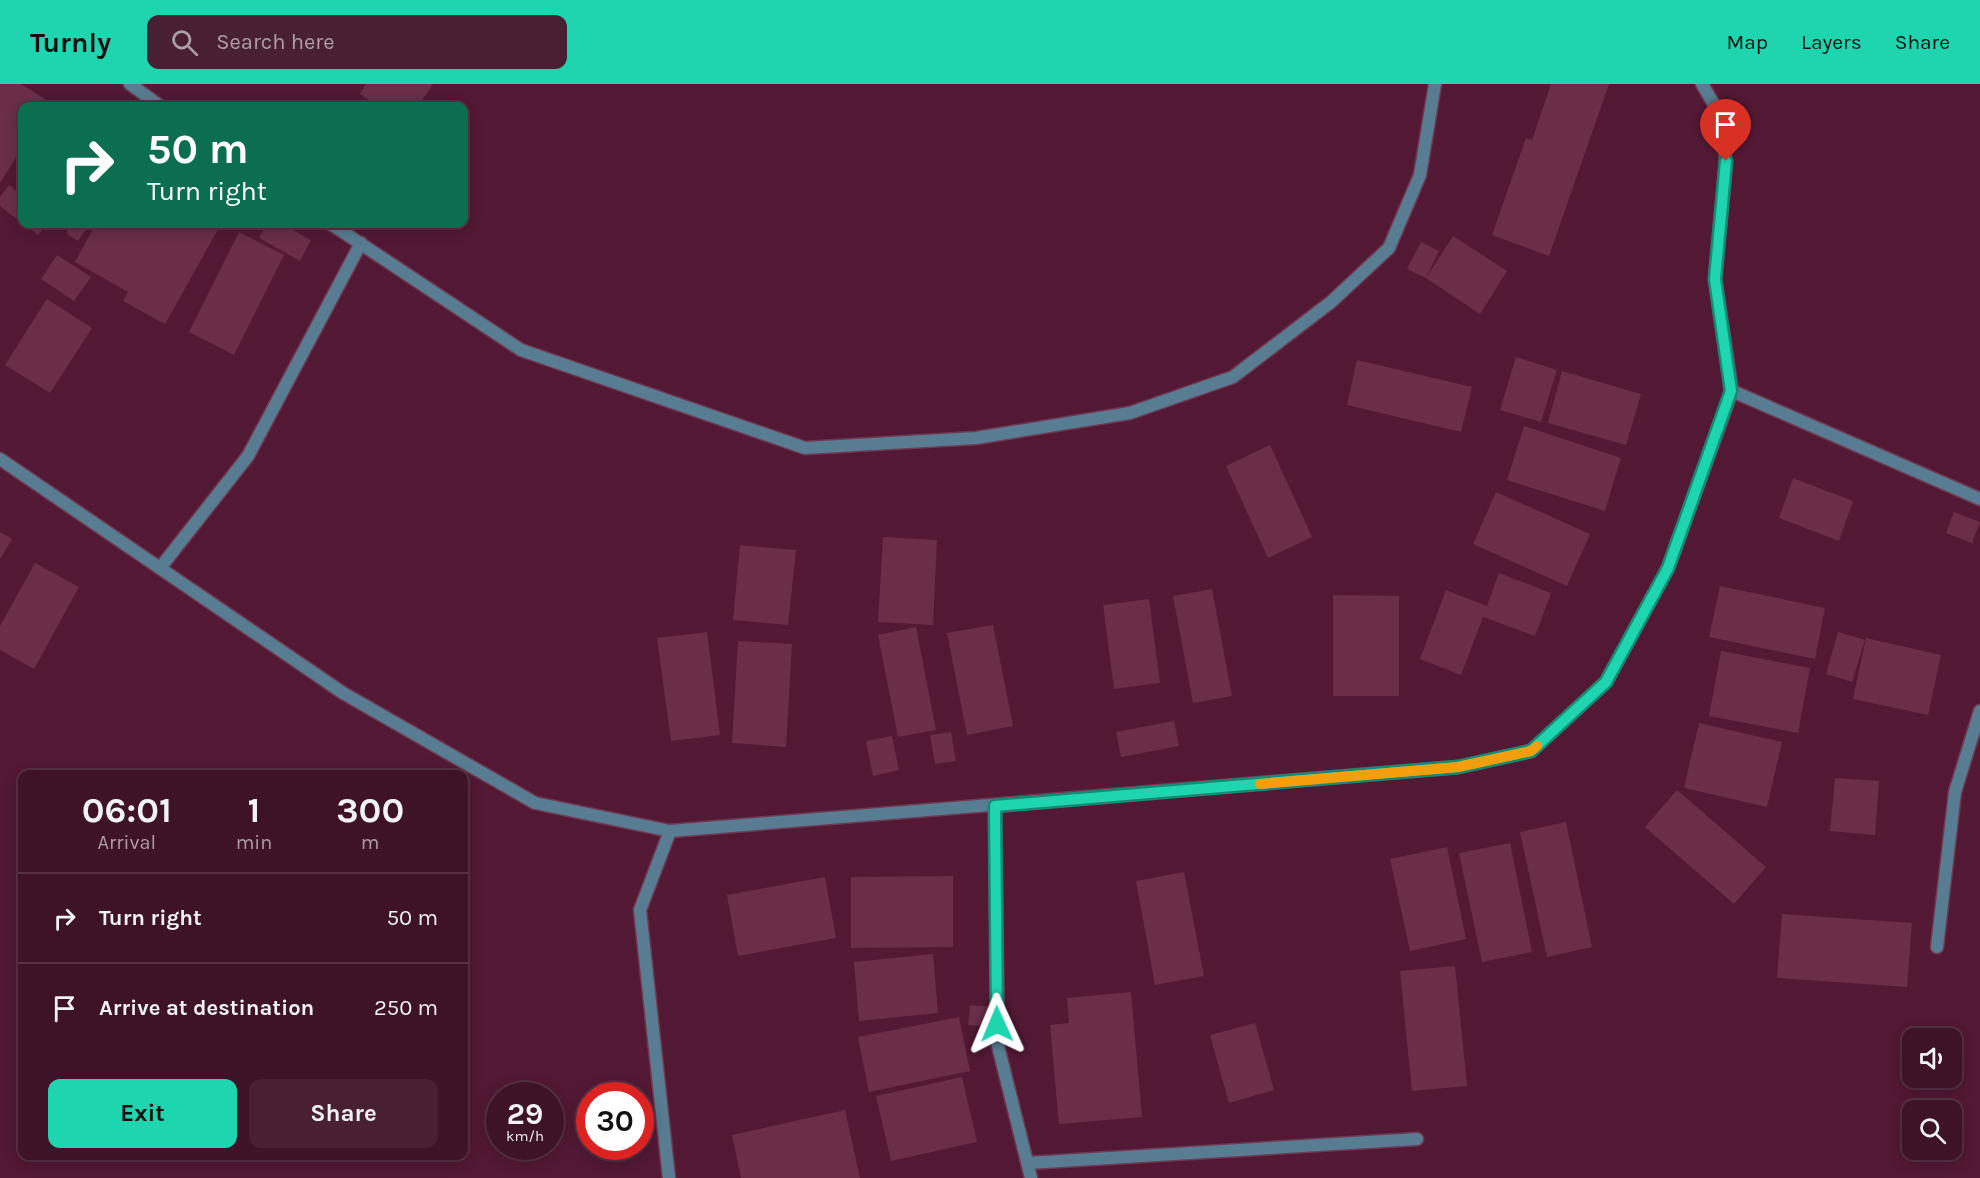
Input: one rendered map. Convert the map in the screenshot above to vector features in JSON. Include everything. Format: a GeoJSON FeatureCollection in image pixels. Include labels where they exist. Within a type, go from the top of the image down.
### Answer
{"type":"FeatureCollection","features":[{"type":"Feature","properties":{"kind":"street"},"geometry":{"type":"LineString","coordinates":[[129,84],[154,102]]}},
{"type":"Feature","properties":{"kind":"street"},"geometry":{"type":"LineString","coordinates":[[337,228],[521,350],[805,448],[976,438],[1130,413],[1233,377],[1331,302],[1389,248],[1420,175],[1435,84]]}},
{"type":"Feature","properties":{"kind":"street"},"geometry":{"type":"LineString","coordinates":[[0,459],[343,693],[535,803],[670,831],[1458,767],[1531,751],[1606,682],[1668,568],[1731,391],[1715,279],[1726,161],[1719,113],[1702,84]]}},
{"type":"Feature","properties":{"kind":"street"},"geometry":{"type":"LineString","coordinates":[[160,568],[248,456],[361,243]]}},
{"type":"Feature","properties":{"kind":"street"},"geometry":{"type":"LineString","coordinates":[[1731,391],[1980,499]]}},
{"type":"Feature","properties":{"kind":"street"},"geometry":{"type":"LineString","coordinates":[[1937,947],[1955,792],[1980,711]]}},
{"type":"Feature","properties":{"kind":"street"},"geometry":{"type":"LineString","coordinates":[[995,806],[998,1047],[1031,1178]]}},
{"type":"Feature","properties":{"kind":"street"},"geometry":{"type":"LineString","coordinates":[[669,1178],[640,910],[670,831]]}},
{"type":"Feature","properties":{"kind":"street"},"geometry":{"type":"LineString","coordinates":[[1028,1163],[1418,1140]]}},
{"type":"Feature","properties":{"kind":"building"},"geometry":{"type":"Polygon","coordinates":[[[0,84],[21,84],[49,102],[18,102],[18,154],[0,183],[0,84]]]}},
{"type":"Feature","properties":{"kind":"building"},"geometry":{"type":"Polygon","coordinates":[[[366,84],[433,84],[421,102],[372,102],[360,94],[366,84]]]}},
{"type":"Feature","properties":{"kind":"building"},"geometry":{"type":"Polygon","coordinates":[[[1551,84],[1609,84],[1549,256],[1492,235],[1526,138],[1532,140],[1551,84]]]}},
{"type":"Feature","properties":{"kind":"building"},"geometry":{"type":"Polygon","coordinates":[[[9,185],[18,193],[18,220],[0,206],[0,197],[9,185]]]}},
{"type":"Feature","properties":{"kind":"building"},"geometry":{"type":"Polygon","coordinates":[[[28,228],[44,228],[38,235],[28,228]]]}},
{"type":"Feature","properties":{"kind":"building"},"geometry":{"type":"Polygon","coordinates":[[[69,228],[87,228],[78,241],[66,233],[69,228]]]}},
{"type":"Feature","properties":{"kind":"building"},"geometry":{"type":"Polygon","coordinates":[[[94,228],[219,228],[165,324],[123,301],[128,292],[75,262],[94,228]]]}},
{"type":"Feature","properties":{"kind":"building"},"geometry":{"type":"Polygon","coordinates":[[[265,228],[289,228],[311,240],[300,261],[259,238],[265,228]]]}},
{"type":"Feature","properties":{"kind":"building"},"geometry":{"type":"Polygon","coordinates":[[[239,232],[284,255],[234,355],[189,332],[239,232]]]}},
{"type":"Feature","properties":{"kind":"building"},"geometry":{"type":"Polygon","coordinates":[[[1453,236],[1507,271],[1480,314],[1426,278],[1453,236]]]}},
{"type":"Feature","properties":{"kind":"building"},"geometry":{"type":"Polygon","coordinates":[[[1421,242],[1439,251],[1426,278],[1407,269],[1421,242]]]}},
{"type":"Feature","properties":{"kind":"building"},"geometry":{"type":"Polygon","coordinates":[[[57,255],[91,277],[74,301],[41,279],[57,255]]]}},
{"type":"Feature","properties":{"kind":"building"},"geometry":{"type":"Polygon","coordinates":[[[47,299],[92,328],[50,393],[5,365],[47,299]]]}},
{"type":"Feature","properties":{"kind":"building"},"geometry":{"type":"Polygon","coordinates":[[[1516,357],[1557,370],[1541,422],[1500,410],[1516,357]]]}},
{"type":"Feature","properties":{"kind":"building"},"geometry":{"type":"Polygon","coordinates":[[[1357,360],[1472,387],[1461,432],[1347,405],[1357,360]]]}},
{"type":"Feature","properties":{"kind":"building"},"geometry":{"type":"Polygon","coordinates":[[[1562,371],[1641,394],[1626,445],[1548,423],[1562,371]]]}},
{"type":"Feature","properties":{"kind":"building"},"geometry":{"type":"Polygon","coordinates":[[[1524,426],[1621,458],[1605,511],[1507,480],[1524,426]]]}},
{"type":"Feature","properties":{"kind":"building"},"geometry":{"type":"Polygon","coordinates":[[[1270,445],[1312,537],[1268,558],[1226,466],[1270,445]]]}},
{"type":"Feature","properties":{"kind":"building"},"geometry":{"type":"Polygon","coordinates":[[[1793,478],[1853,501],[1839,541],[1779,518],[1793,478]]]}},
{"type":"Feature","properties":{"kind":"building"},"geometry":{"type":"Polygon","coordinates":[[[1496,492],[1590,534],[1567,586],[1473,544],[1496,492]]]}},
{"type":"Feature","properties":{"kind":"building"},"geometry":{"type":"Polygon","coordinates":[[[1954,512],[1980,522],[1972,543],[1946,533],[1954,512]]]}},
{"type":"Feature","properties":{"kind":"building"},"geometry":{"type":"Polygon","coordinates":[[[0,532],[12,539],[0,559],[0,532]]]}},
{"type":"Feature","properties":{"kind":"building"},"geometry":{"type":"Polygon","coordinates":[[[883,537],[937,540],[933,625],[878,622],[883,537]]]}},
{"type":"Feature","properties":{"kind":"building"},"geometry":{"type":"Polygon","coordinates":[[[740,545],[796,550],[788,625],[733,620],[740,545]]]}},
{"type":"Feature","properties":{"kind":"building"},"geometry":{"type":"Polygon","coordinates":[[[35,563],[79,587],[34,669],[0,650],[0,626],[35,563]]]}},
{"type":"Feature","properties":{"kind":"building"},"geometry":{"type":"Polygon","coordinates":[[[1499,573],[1551,593],[1535,636],[1483,617],[1461,675],[1420,659],[1446,590],[1487,606],[1499,573]]]}},
{"type":"Feature","properties":{"kind":"building"},"geometry":{"type":"Polygon","coordinates":[[[1720,586],[1825,608],[1815,659],[1709,637],[1720,586]]]}},
{"type":"Feature","properties":{"kind":"building"},"geometry":{"type":"Polygon","coordinates":[[[1212,589],[1232,696],[1193,703],[1173,596],[1212,589]]]}},
{"type":"Feature","properties":{"kind":"building"},"geometry":{"type":"Polygon","coordinates":[[[1333,595],[1399,596],[1399,696],[1333,696],[1333,595]]]}},
{"type":"Feature","properties":{"kind":"building"},"geometry":{"type":"Polygon","coordinates":[[[1149,599],[1160,683],[1114,689],[1103,605],[1149,599]]]}},
{"type":"Feature","properties":{"kind":"building"},"geometry":{"type":"Polygon","coordinates":[[[993,625],[1013,726],[967,735],[947,633],[993,625]]]}},
{"type":"Feature","properties":{"kind":"building"},"geometry":{"type":"Polygon","coordinates":[[[916,627],[936,730],[898,737],[878,635],[916,627]]]}},
{"type":"Feature","properties":{"kind":"building"},"geometry":{"type":"Polygon","coordinates":[[[707,632],[720,735],[671,741],[657,638],[707,632]]]}},
{"type":"Feature","properties":{"kind":"building"},"geometry":{"type":"Polygon","coordinates":[[[1838,632],[1865,640],[1852,682],[1826,674],[1838,632]]]}},
{"type":"Feature","properties":{"kind":"building"},"geometry":{"type":"Polygon","coordinates":[[[1866,638],[1941,655],[1928,715],[1853,699],[1866,638]]]}},
{"type":"Feature","properties":{"kind":"building"},"geometry":{"type":"Polygon","coordinates":[[[738,641],[792,644],[786,747],[732,743],[738,641]]]}},
{"type":"Feature","properties":{"kind":"building"},"geometry":{"type":"Polygon","coordinates":[[[1721,651],[1810,668],[1798,733],[1709,716],[1721,651]]]}},
{"type":"Feature","properties":{"kind":"building"},"geometry":{"type":"Polygon","coordinates":[[[1174,721],[1179,746],[1121,757],[1116,732],[1174,721]]]}},
{"type":"Feature","properties":{"kind":"building"},"geometry":{"type":"Polygon","coordinates":[[[1699,723],[1782,742],[1767,807],[1684,788],[1699,723]]]}},
{"type":"Feature","properties":{"kind":"building"},"geometry":{"type":"Polygon","coordinates":[[[951,732],[956,761],[935,764],[930,735],[951,732]]]}},
{"type":"Feature","properties":{"kind":"building"},"geometry":{"type":"Polygon","coordinates":[[[892,736],[899,770],[873,776],[866,741],[892,736]]]}},
{"type":"Feature","properties":{"kind":"building"},"geometry":{"type":"Polygon","coordinates":[[[1835,778],[1879,781],[1875,835],[1830,831],[1835,778]]]}},
{"type":"Feature","properties":{"kind":"building"},"geometry":{"type":"Polygon","coordinates":[[[1677,790],[1766,867],[1734,904],[1645,827],[1677,790]]]}},
{"type":"Feature","properties":{"kind":"building"},"geometry":{"type":"Polygon","coordinates":[[[1566,822],[1592,947],[1547,957],[1520,832],[1566,822]]]}},
{"type":"Feature","properties":{"kind":"building"},"geometry":{"type":"Polygon","coordinates":[[[1510,843],[1532,952],[1482,962],[1459,853],[1510,843]]]}},
{"type":"Feature","properties":{"kind":"building"},"geometry":{"type":"Polygon","coordinates":[[[1447,847],[1466,939],[1410,951],[1390,859],[1447,847]]]}},
{"type":"Feature","properties":{"kind":"building"},"geometry":{"type":"Polygon","coordinates":[[[1184,872],[1204,976],[1155,985],[1136,881],[1184,872]]]}},
{"type":"Feature","properties":{"kind":"building"},"geometry":{"type":"Polygon","coordinates":[[[953,876],[953,947],[851,948],[851,877],[953,876]]]}},
{"type":"Feature","properties":{"kind":"building"},"geometry":{"type":"Polygon","coordinates":[[[825,877],[836,938],[738,956],[727,895],[825,877]]]}},
{"type":"Feature","properties":{"kind":"building"},"geometry":{"type":"Polygon","coordinates":[[[1782,914],[1912,923],[1907,987],[1777,978],[1782,914]]]}},
{"type":"Feature","properties":{"kind":"building"},"geometry":{"type":"Polygon","coordinates":[[[933,954],[938,1013],[859,1021],[854,962],[933,954]]]}},
{"type":"Feature","properties":{"kind":"building"},"geometry":{"type":"Polygon","coordinates":[[[1455,966],[1467,1086],[1412,1091],[1400,971],[1455,966]]]}},
{"type":"Feature","properties":{"kind":"building"},"geometry":{"type":"Polygon","coordinates":[[[1131,992],[1142,1117],[1059,1124],[1050,1025],[1069,1023],[1067,998],[1131,992]]]}},
{"type":"Feature","properties":{"kind":"building"},"geometry":{"type":"Polygon","coordinates":[[[970,1005],[996,1007],[994,1027],[968,1025],[970,1005]]]}},
{"type":"Feature","properties":{"kind":"building"},"geometry":{"type":"Polygon","coordinates":[[[959,1017],[970,1071],[869,1092],[858,1037],[959,1017]]]}},
{"type":"Feature","properties":{"kind":"building"},"geometry":{"type":"Polygon","coordinates":[[[1255,1023],[1274,1090],[1229,1103],[1210,1035],[1255,1023]]]}},
{"type":"Feature","properties":{"kind":"building"},"geometry":{"type":"Polygon","coordinates":[[[962,1077],[977,1142],[891,1161],[876,1096],[962,1077]]]}},
{"type":"Feature","properties":{"kind":"building"},"geometry":{"type":"Polygon","coordinates":[[[845,1110],[860,1178],[741,1178],[732,1135],[845,1110]]]}},
{"type":"Feature","properties":{"kind":"slow traffic"},"geometry":{"type":"LineString","coordinates":[[1260,784],[1458,767],[1531,751],[1537,746]]}},
{"type":"Feature","properties":{"kind":"route"},"geometry":{"type":"LineString","coordinates":[[997,1024],[994,910],[995,806],[1458,767],[1531,751],[1606,682],[1668,568],[1731,391],[1715,279],[1726,161]]}}]}
